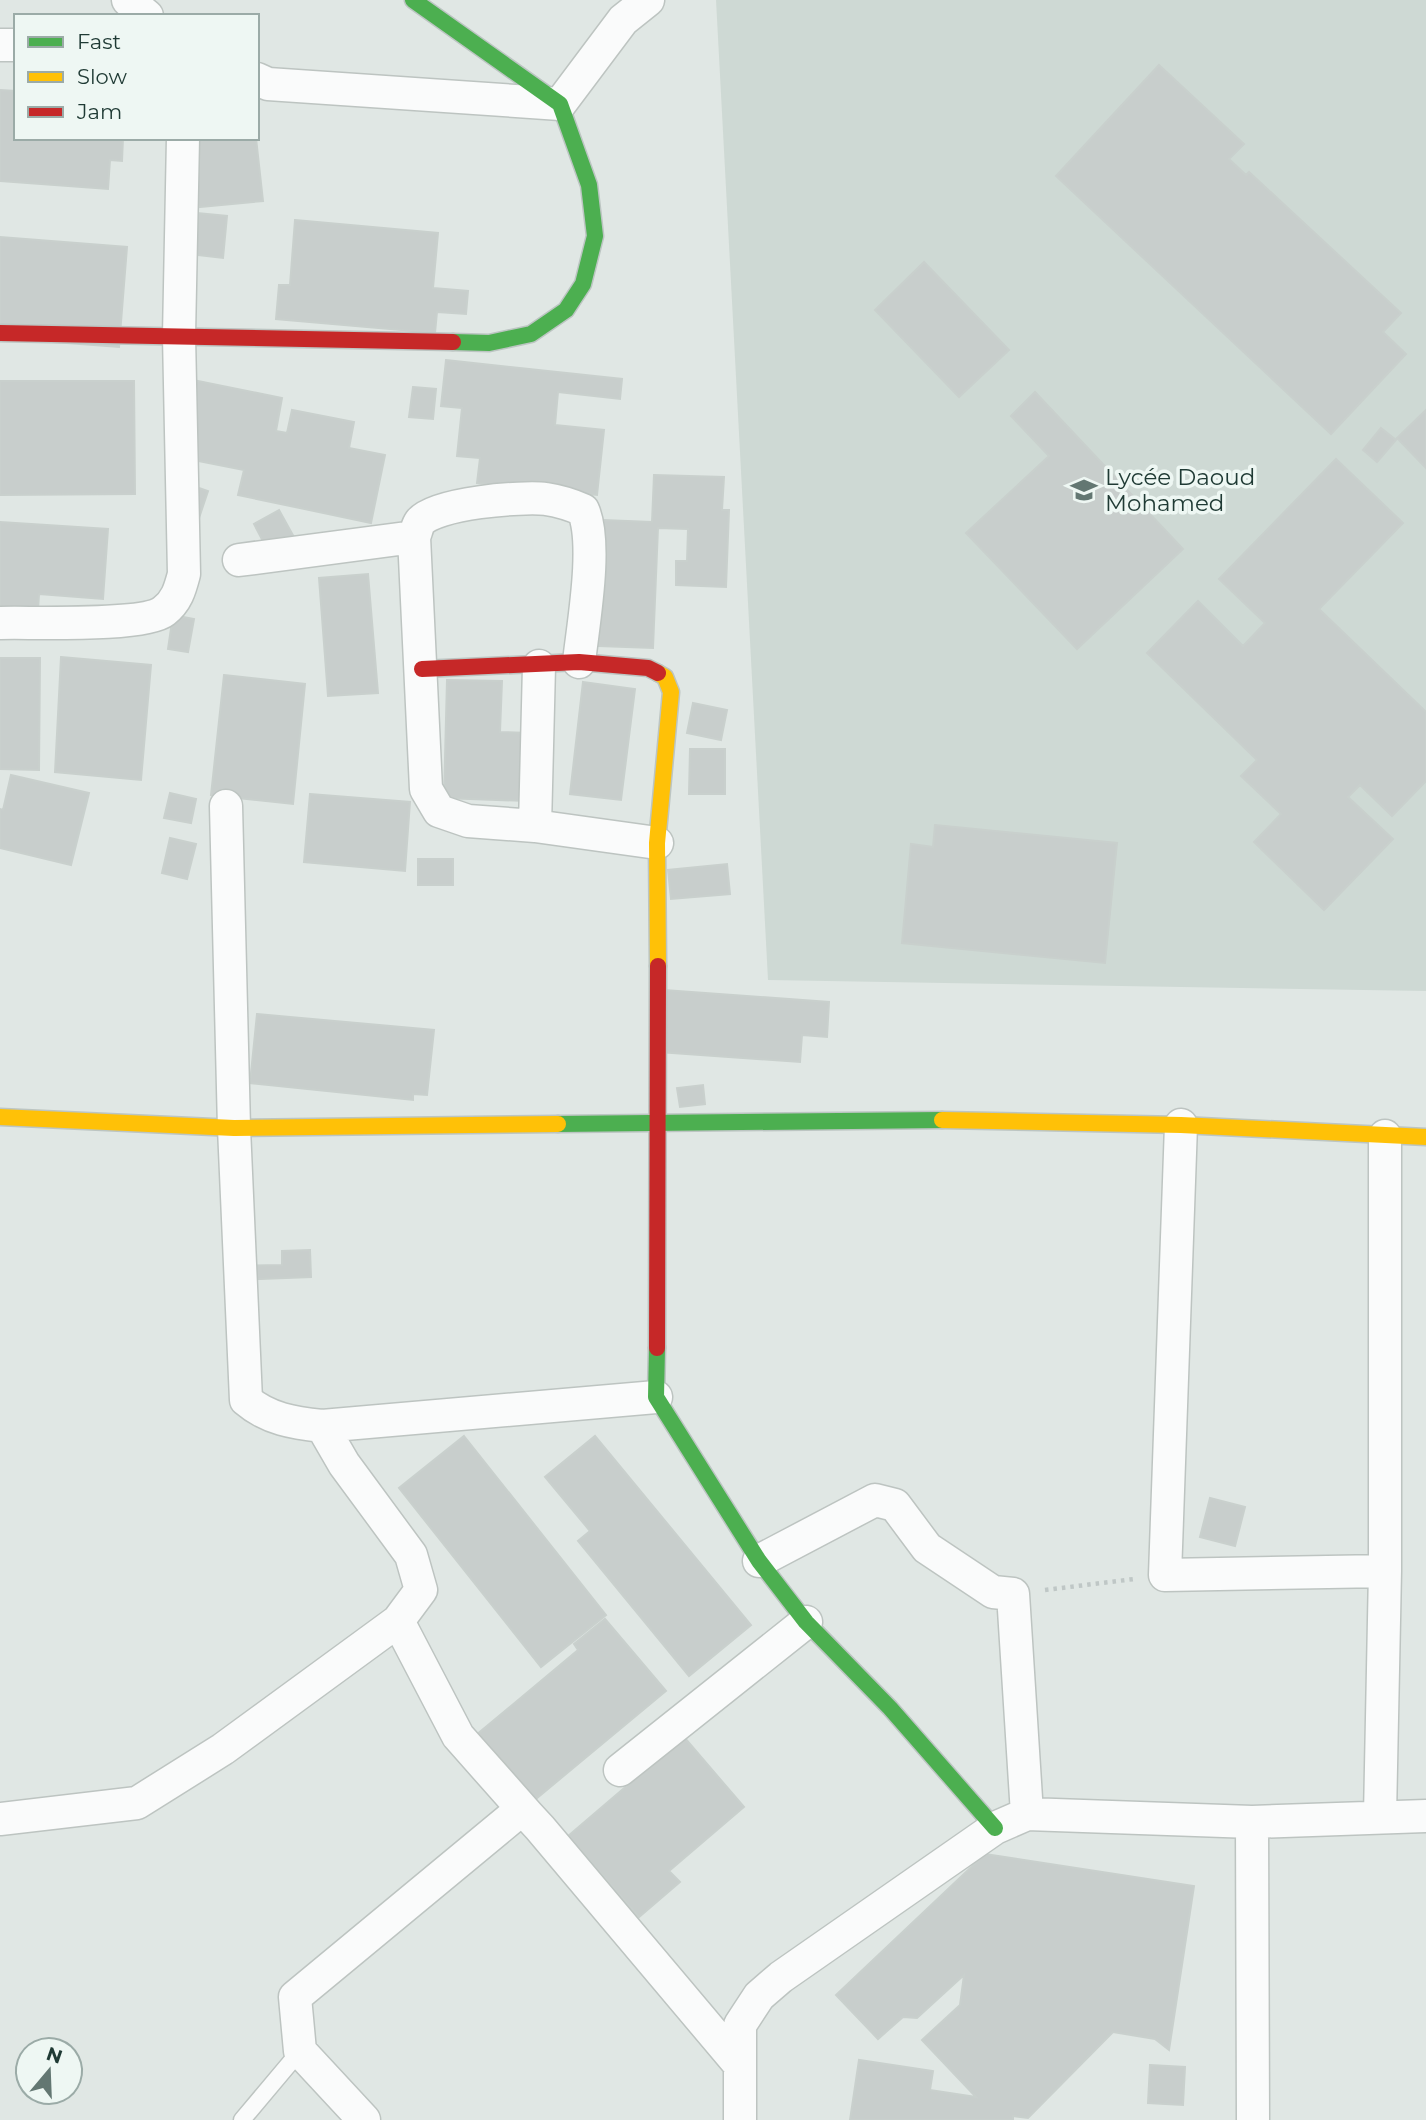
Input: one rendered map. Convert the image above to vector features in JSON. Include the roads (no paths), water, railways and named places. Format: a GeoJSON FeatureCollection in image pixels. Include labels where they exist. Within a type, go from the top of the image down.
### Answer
{"type":"FeatureCollection","features":[{"type":"Feature","properties":{"kind":"street"},"geometry":{"type":"LineString","coordinates":[[128,0],[145,14]]}},
{"type":"Feature","properties":{"kind":"street"},"geometry":{"type":"LineString","coordinates":[[0,333],[489,343],[531,334],[566,310],[583,284],[594,236],[589,185],[560,104],[413,0]]}},
{"type":"Feature","properties":{"kind":"street"},"geometry":{"type":"LineString","coordinates":[[560,104],[619,10],[648,0]]}},
{"type":"Feature","properties":{"kind":"street"},"geometry":{"type":"LineString","coordinates":[[259,80],[268,84],[560,104]]}},
{"type":"Feature","properties":{"kind":"street"},"geometry":{"type":"LineString","coordinates":[[0,623],[137,620],[161,614],[176,600],[184,574],[179,336],[184,140]]}},
{"type":"Feature","properties":{"kind":"street"},"geometry":{"type":"LineString","coordinates":[[579,663],[588,565],[587,521],[583,510],[546,499],[512,500],[456,507],[432,513],[420,522],[414,537],[426,789],[439,811],[468,821],[535,826],[657,843]]}},
{"type":"Feature","properties":{"kind":"street"},"geometry":{"type":"LineString","coordinates":[[240,560],[414,537]]}},
{"type":"Feature","properties":{"kind":"street"},"geometry":{"type":"LineString","coordinates":[[422,669],[579,663],[648,668],[665,677],[671,692],[657,843],[660,1124],[656,1396],[759,1561],[806,1622],[891,1708],[995,1828]]}},
{"type":"Feature","properties":{"kind":"street"},"geometry":{"type":"LineString","coordinates":[[535,826],[539,666]]}},
{"type":"Feature","properties":{"kind":"street"},"geometry":{"type":"LineString","coordinates":[[226,806],[234,1128],[246,1400],[269,1415],[293,1423],[321,1426],[656,1396]]}},
{"type":"Feature","properties":{"kind":"street"},"geometry":{"type":"LineString","coordinates":[[0,1117],[234,1128],[896,1119],[1181,1125],[1426,1137]]}},
{"type":"Feature","properties":{"kind":"street"},"geometry":{"type":"LineString","coordinates":[[1181,1125],[1165,1575],[1385,1571]]}},
{"type":"Feature","properties":{"kind":"street"},"geometry":{"type":"LineString","coordinates":[[1380,1816],[1385,1571],[1385,1136]]}},
{"type":"Feature","properties":{"kind":"street"},"geometry":{"type":"LineString","coordinates":[[0,1819],[137,1803],[223,1749],[398,1621],[421,1590],[411,1555],[344,1464],[321,1426]]}},
{"type":"Feature","properties":{"kind":"street"},"geometry":{"type":"LineString","coordinates":[[759,1561],[875,1500],[895,1504],[928,1548],[992,1592],[1013,1594],[1027,1814]]}},
{"type":"Feature","properties":{"kind":"street"},"geometry":{"type":"LineString","coordinates":[[398,1621],[458,1736],[738,2063]]}},
{"type":"Feature","properties":{"kind":"street"},"geometry":{"type":"LineString","coordinates":[[620,1770],[806,1622]]}},
{"type":"Feature","properties":{"kind":"street"},"geometry":{"type":"LineString","coordinates":[[364,2120],[300,2051],[295,1997],[300,1989],[422,1894],[507,1820],[516,1814],[528,1815]]}},
{"type":"Feature","properties":{"kind":"street"},"geometry":{"type":"LineString","coordinates":[[740,2120],[740,2025],[759,1996],[781,1977],[995,1828],[1027,1814],[1252,1822],[1426,1816]]}},
{"type":"Feature","properties":{"kind":"street"},"geometry":{"type":"LineString","coordinates":[[1252,1822],[1253,2120]]}},
{"type":"Feature","properties":{"kind":"lane"},"geometry":{"type":"LineString","coordinates":[[242,2120],[300,2051]]}},
{"type":"Feature","properties":{"kind":"place","name":"Lycée Daoud Mohamed"},"geometry":{"type":"Point","coordinates":[1084,490]}}]}
